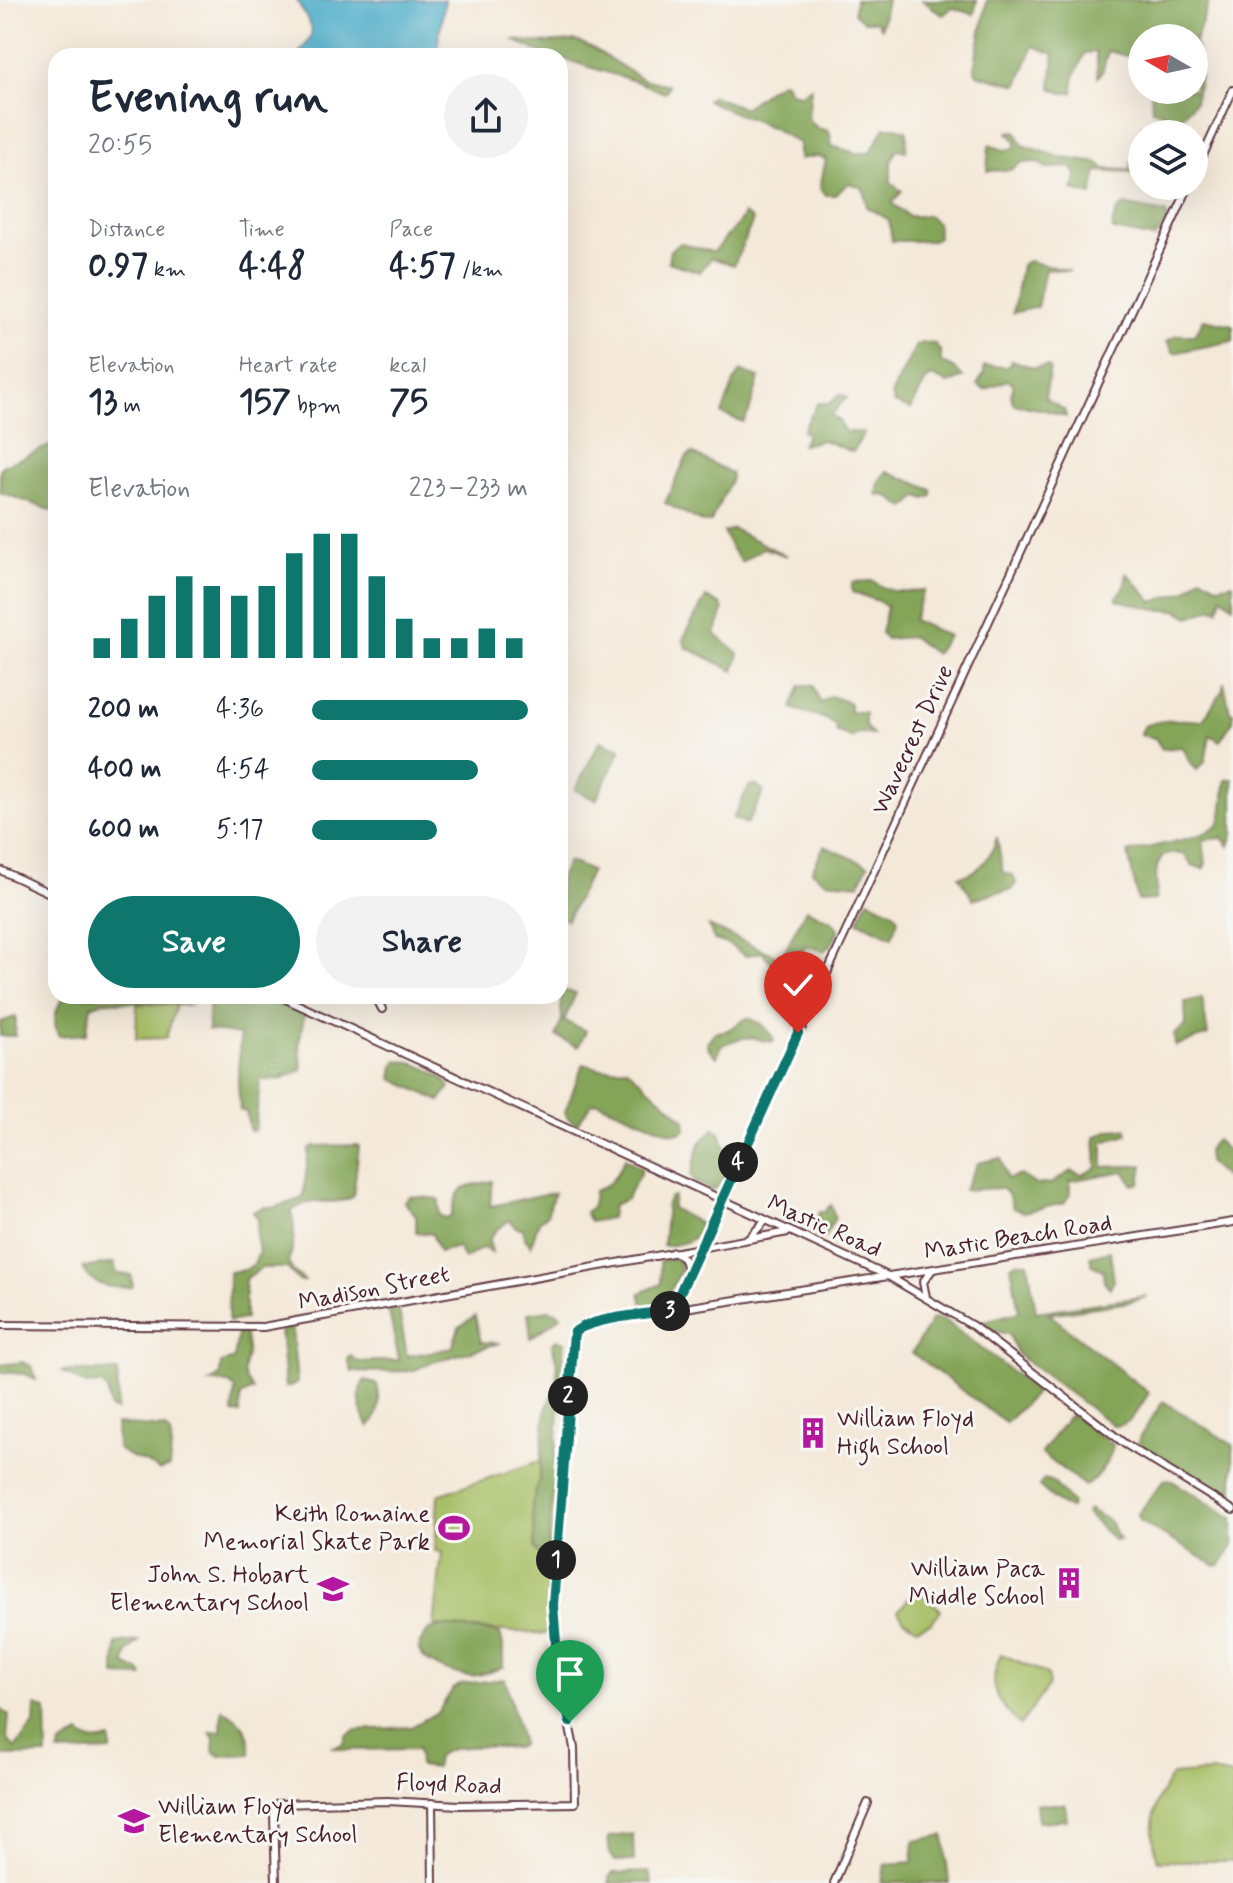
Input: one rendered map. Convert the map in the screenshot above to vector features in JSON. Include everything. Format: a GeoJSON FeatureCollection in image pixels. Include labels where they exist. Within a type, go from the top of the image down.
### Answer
{"type":"FeatureCollection","features":[{"type":"Feature","properties":{"kind":"street"},"geometry":{"type":"LineString","coordinates":[[1208,144],[1233,90]]}},
{"type":"Feature","properties":{"kind":"street","name":"Wavecrest Drive"},"geometry":{"type":"LineString","coordinates":[[672,1310],[1183,200]]}},
{"type":"Feature","properties":{"kind":"street"},"geometry":{"type":"LineString","coordinates":[[0,870],[48,892]]}},
{"type":"Feature","properties":{"kind":"street","name":"Mastic Road"},"geometry":{"type":"LineString","coordinates":[[296,1004],[888,1276],[973,1326],[1125,1444],[1233,1510]]}},
{"type":"Feature","properties":{"kind":"street"},"geometry":{"type":"LineString","coordinates":[[380,1004],[382,1009]]}},
{"type":"Feature","properties":{"kind":"street"},"geometry":{"type":"LineString","coordinates":[[750,1237],[766,1220]]}},
{"type":"Feature","properties":{"kind":"street","name":"Mastic Beach Road"},"geometry":{"type":"LineString","coordinates":[[575,1803],[574,1748],[554,1640],[553,1605],[574,1333],[577,1328],[672,1310],[1233,1222]]}},
{"type":"Feature","properties":{"kind":"street"},"geometry":{"type":"LineString","coordinates":[[710,1226],[715,1239],[721,1243]]}},
{"type":"Feature","properties":{"kind":"street","name":"Madison Street"},"geometry":{"type":"LineString","coordinates":[[0,1325],[263,1327],[750,1237],[792,1232]]}},
{"type":"Feature","properties":{"kind":"street"},"geometry":{"type":"LineString","coordinates":[[671,1252],[680,1254],[686,1262],[686,1277]]}},
{"type":"Feature","properties":{"kind":"street"},"geometry":{"type":"LineString","coordinates":[[856,1282],[863,1264]]}},
{"type":"Feature","properties":{"kind":"street"},"geometry":{"type":"LineString","coordinates":[[926,1297],[923,1282],[932,1270]]}},
{"type":"Feature","properties":{"kind":"street","name":"Floyd Road"},"geometry":{"type":"LineString","coordinates":[[276,1883],[275,1808],[284,1803],[575,1803]]}},
{"type":"Feature","properties":{"kind":"street"},"geometry":{"type":"LineString","coordinates":[[432,1803],[433,1883]]}},
{"type":"Feature","properties":{"kind":"street"},"geometry":{"type":"LineString","coordinates":[[834,1883],[868,1803]]}},
{"type":"Feature","properties":{"kind":"green space"},"geometry":{"type":"Polygon","coordinates":[[[855,0],[887,0],[881,28],[876,21],[863,21],[854,13],[855,0]]]}},
{"type":"Feature","properties":{"kind":"green space"},"geometry":{"type":"Polygon","coordinates":[[[922,0],[977,0],[974,14],[952,8],[943,15],[922,0]]]}},
{"type":"Feature","properties":{"kind":"green space"},"geometry":{"type":"Polygon","coordinates":[[[987,0],[1214,0],[1209,2],[1201,24],[1128,24],[1128,56],[1108,51],[1098,77],[1096,52],[1085,53],[1074,77],[1073,93],[1062,93],[1051,88],[1054,54],[1033,46],[1018,85],[979,75],[975,71],[987,0]]]}},
{"type":"Feature","properties":{"kind":"green space"},"geometry":{"type":"Polygon","coordinates":[[[513,40],[541,43],[576,41],[642,79],[669,85],[665,93],[568,60],[568,48],[531,48],[513,40]]]}},
{"type":"Feature","properties":{"kind":"green space"},"geometry":{"type":"Polygon","coordinates":[[[784,81],[790,92],[801,94],[811,87],[808,119],[817,128],[829,131],[832,146],[855,153],[870,153],[885,127],[907,131],[906,151],[897,149],[891,162],[891,183],[902,191],[892,203],[908,216],[929,216],[937,223],[938,237],[931,241],[892,241],[889,220],[867,207],[863,188],[849,183],[835,195],[826,195],[820,187],[826,159],[817,156],[799,159],[799,143],[707,100],[712,96],[743,108],[784,81]]]}},
{"type":"Feature","properties":{"kind":"green space"},"geometry":{"type":"Polygon","coordinates":[[[1152,104],[1193,104],[1180,119],[1152,110],[1152,104]]]}},
{"type":"Feature","properties":{"kind":"green space"},"geometry":{"type":"Polygon","coordinates":[[[1016,131],[1022,145],[1063,158],[1099,163],[1104,169],[1128,170],[1128,173],[1097,171],[1092,195],[1073,190],[1076,174],[1071,167],[1047,168],[1036,162],[1021,163],[1010,170],[987,171],[989,145],[1004,150],[1015,148],[1016,142],[1008,132],[1016,131]]]}},
{"type":"Feature","properties":{"kind":"green space"},"geometry":{"type":"Polygon","coordinates":[[[1124,205],[1166,213],[1167,222],[1154,238],[1113,230],[1115,216],[1124,205]]]}},
{"type":"Feature","properties":{"kind":"green space"},"geometry":{"type":"Polygon","coordinates":[[[744,214],[753,220],[734,265],[711,258],[700,272],[668,262],[670,250],[680,243],[713,252],[744,214]]]}},
{"type":"Feature","properties":{"kind":"green space"},"geometry":{"type":"Polygon","coordinates":[[[1028,261],[1070,271],[1045,269],[1037,307],[1013,313],[1021,265],[1028,261]]]}},
{"type":"Feature","properties":{"kind":"green space"},"geometry":{"type":"Polygon","coordinates":[[[1204,319],[1233,325],[1233,341],[1174,353],[1167,341],[1177,335],[1195,335],[1204,319]]]}},
{"type":"Feature","properties":{"kind":"green space"},"geometry":{"type":"Polygon","coordinates":[[[935,344],[941,352],[941,362],[963,377],[949,384],[932,376],[925,382],[911,409],[894,403],[892,393],[916,345],[935,344]]]}},
{"type":"Feature","properties":{"kind":"green space"},"geometry":{"type":"Polygon","coordinates":[[[1012,360],[1034,368],[1050,368],[1045,398],[1064,410],[1066,417],[1013,404],[1011,395],[1014,384],[1007,380],[985,390],[977,385],[984,374],[984,366],[1008,367],[1012,360]]]}},
{"type":"Feature","properties":{"kind":"green space"},"geometry":{"type":"Polygon","coordinates":[[[741,371],[759,378],[743,422],[722,414],[741,371]]]}},
{"type":"Feature","properties":{"kind":"green space"},"geometry":{"type":"Polygon","coordinates":[[[840,394],[847,397],[831,415],[839,421],[844,431],[864,433],[853,452],[823,440],[802,445],[807,434],[802,431],[818,403],[831,403],[840,394]]]}},
{"type":"Feature","properties":{"kind":"green space"},"geometry":{"type":"Polygon","coordinates":[[[48,447],[48,509],[0,492],[2,466],[48,447]]]}},
{"type":"Feature","properties":{"kind":"green space"},"geometry":{"type":"Polygon","coordinates":[[[692,453],[731,473],[711,522],[704,523],[665,503],[686,458],[692,453]]]}},
{"type":"Feature","properties":{"kind":"green space"},"geometry":{"type":"Polygon","coordinates":[[[887,471],[932,490],[932,496],[925,499],[919,496],[905,508],[888,496],[877,495],[879,481],[887,471]]]}},
{"type":"Feature","properties":{"kind":"green space"},"geometry":{"type":"Polygon","coordinates":[[[733,529],[787,556],[763,548],[741,562],[724,532],[733,529]]]}},
{"type":"Feature","properties":{"kind":"green space"},"geometry":{"type":"Polygon","coordinates":[[[1127,573],[1153,602],[1186,591],[1201,576],[1218,586],[1233,583],[1233,606],[1222,597],[1218,610],[1213,608],[1190,617],[1177,610],[1160,610],[1117,600],[1127,573]]]}},
{"type":"Feature","properties":{"kind":"green space"},"geometry":{"type":"Polygon","coordinates":[[[873,581],[891,590],[924,590],[913,620],[948,636],[935,654],[912,637],[885,639],[881,633],[887,607],[852,592],[852,582],[873,581]]]}},
{"type":"Feature","properties":{"kind":"green space"},"geometry":{"type":"Polygon","coordinates":[[[706,597],[721,605],[723,611],[715,634],[739,654],[734,671],[686,647],[683,639],[706,597]]]}},
{"type":"Feature","properties":{"kind":"green space"},"geometry":{"type":"Polygon","coordinates":[[[1224,682],[1233,721],[1220,741],[1210,735],[1205,762],[1197,770],[1183,747],[1162,749],[1155,738],[1140,735],[1145,725],[1152,723],[1202,721],[1222,691],[1224,682]]]}},
{"type":"Feature","properties":{"kind":"green space"},"geometry":{"type":"Polygon","coordinates":[[[801,685],[813,685],[820,703],[831,696],[850,703],[850,712],[865,712],[865,726],[873,735],[860,733],[851,738],[836,731],[836,725],[827,719],[792,708],[801,685]]]}},
{"type":"Feature","properties":{"kind":"green space"},"geometry":{"type":"Polygon","coordinates":[[[600,741],[621,749],[596,800],[575,790],[600,741]]]}},
{"type":"Feature","properties":{"kind":"green space"},"geometry":{"type":"Polygon","coordinates":[[[1233,779],[1233,834],[1229,846],[1222,838],[1203,840],[1206,864],[1203,869],[1192,865],[1185,855],[1174,853],[1162,856],[1156,873],[1155,900],[1138,901],[1128,853],[1213,829],[1221,820],[1226,780],[1233,779]]]}},
{"type":"Feature","properties":{"kind":"green space"},"geometry":{"type":"Polygon","coordinates":[[[756,785],[764,792],[747,824],[733,818],[749,786],[756,785]]]}},
{"type":"Feature","properties":{"kind":"green space"},"geometry":{"type":"Polygon","coordinates":[[[997,837],[1003,873],[1013,875],[1016,883],[1011,890],[973,899],[959,876],[984,863],[997,837]]]}},
{"type":"Feature","properties":{"kind":"green space"},"geometry":{"type":"Polygon","coordinates":[[[824,846],[868,865],[859,884],[825,881],[812,871],[824,846]]]}},
{"type":"Feature","properties":{"kind":"green space"},"geometry":{"type":"Polygon","coordinates":[[[568,861],[591,871],[568,918],[568,861]]]}},
{"type":"Feature","properties":{"kind":"green space"},"geometry":{"type":"Polygon","coordinates":[[[868,899],[895,913],[898,919],[892,937],[858,921],[868,899]]]}},
{"type":"Feature","properties":{"kind":"green space"},"geometry":{"type":"Polygon","coordinates":[[[806,909],[832,921],[839,930],[824,951],[807,946],[788,966],[775,967],[762,952],[745,956],[728,944],[714,940],[709,926],[781,958],[806,909]]]}},
{"type":"Feature","properties":{"kind":"green space"},"geometry":{"type":"Polygon","coordinates":[[[568,992],[576,993],[564,1021],[586,1031],[578,1047],[556,1036],[562,1019],[561,1004],[568,1004],[568,992]]]}},
{"type":"Feature","properties":{"kind":"green space"},"geometry":{"type":"Polygon","coordinates":[[[1202,998],[1208,1035],[1175,1046],[1174,1035],[1186,1025],[1185,1002],[1202,998]]]}},
{"type":"Feature","properties":{"kind":"green space"},"geometry":{"type":"Polygon","coordinates":[[[96,1004],[91,1006],[86,1034],[59,1036],[56,1015],[59,1005],[96,1004]]]}},
{"type":"Feature","properties":{"kind":"green space"},"geometry":{"type":"Polygon","coordinates":[[[137,1004],[176,1005],[166,1038],[136,1039],[137,1004]]]}},
{"type":"Feature","properties":{"kind":"green space"},"geometry":{"type":"Polygon","coordinates":[[[209,1004],[278,1004],[304,1016],[299,1043],[302,1070],[281,1079],[260,1080],[255,1130],[250,1131],[246,1112],[240,1110],[240,1035],[208,1030],[209,1004]]]}},
{"type":"Feature","properties":{"kind":"green space"},"geometry":{"type":"Polygon","coordinates":[[[16,1017],[15,1036],[0,1036],[0,1022],[16,1017]]]}},
{"type":"Feature","properties":{"kind":"green space"},"geometry":{"type":"Polygon","coordinates":[[[747,1018],[764,1026],[774,1041],[738,1039],[721,1046],[717,1057],[707,1042],[714,1033],[728,1030],[747,1018]]]}},
{"type":"Feature","properties":{"kind":"green space"},"geometry":{"type":"Polygon","coordinates":[[[398,1061],[427,1069],[450,1087],[440,1101],[392,1079],[398,1061]]]}},
{"type":"Feature","properties":{"kind":"green space"},"geometry":{"type":"Polygon","coordinates":[[[583,1064],[601,1069],[627,1068],[685,1120],[686,1129],[671,1133],[597,1102],[591,1104],[577,1124],[565,1112],[583,1064]]]}},
{"type":"Feature","properties":{"kind":"green space"},"geometry":{"type":"Polygon","coordinates":[[[714,1129],[720,1133],[731,1165],[720,1185],[713,1190],[695,1182],[691,1175],[700,1143],[714,1129]]]}},
{"type":"Feature","properties":{"kind":"green space"},"geometry":{"type":"Polygon","coordinates":[[[1126,1129],[1127,1135],[1103,1142],[1103,1167],[1143,1165],[1140,1183],[1133,1185],[1124,1171],[1070,1181],[1070,1194],[1064,1203],[1024,1212],[1013,1208],[1008,1194],[1001,1188],[964,1190],[978,1163],[1001,1158],[1007,1179],[1021,1175],[1036,1185],[1052,1183],[1071,1171],[1082,1175],[1097,1168],[1095,1137],[1110,1130],[1126,1129]]]}},
{"type":"Feature","properties":{"kind":"green space"},"geometry":{"type":"Polygon","coordinates":[[[1216,1140],[1229,1152],[1233,1150],[1230,1157],[1232,1184],[1208,1162],[1207,1150],[1216,1140]]]}},
{"type":"Feature","properties":{"kind":"green space"},"geometry":{"type":"Polygon","coordinates":[[[314,1146],[359,1146],[353,1197],[314,1202],[291,1212],[294,1237],[288,1262],[305,1281],[300,1282],[287,1268],[262,1268],[245,1279],[245,1319],[228,1322],[229,1272],[245,1270],[254,1264],[259,1251],[256,1236],[258,1219],[253,1212],[303,1198],[309,1149],[314,1146]]]}},
{"type":"Feature","properties":{"kind":"green space"},"geometry":{"type":"Polygon","coordinates":[[[625,1158],[642,1169],[627,1199],[613,1205],[611,1218],[590,1222],[585,1212],[592,1207],[594,1191],[613,1179],[625,1158]]]}},
{"type":"Feature","properties":{"kind":"green space"},"geometry":{"type":"Polygon","coordinates":[[[492,1181],[490,1206],[554,1193],[547,1215],[539,1221],[531,1246],[524,1237],[523,1228],[517,1228],[510,1220],[496,1230],[489,1240],[492,1252],[483,1248],[464,1259],[458,1247],[439,1252],[432,1234],[416,1232],[416,1215],[404,1202],[410,1196],[439,1199],[439,1215],[445,1218],[451,1216],[459,1192],[492,1181]]]}},
{"type":"Feature","properties":{"kind":"green space"},"geometry":{"type":"Polygon","coordinates":[[[674,1196],[672,1208],[702,1225],[688,1241],[666,1246],[663,1245],[667,1203],[674,1196]]]}},
{"type":"Feature","properties":{"kind":"green space"},"geometry":{"type":"Polygon","coordinates":[[[831,1205],[835,1218],[824,1238],[812,1233],[819,1212],[824,1212],[831,1205]]]}},
{"type":"Feature","properties":{"kind":"green space"},"geometry":{"type":"Polygon","coordinates":[[[1110,1251],[1114,1281],[1110,1288],[1104,1282],[1103,1270],[1092,1265],[1090,1256],[1110,1251]]]}},
{"type":"Feature","properties":{"kind":"green space"},"geometry":{"type":"Polygon","coordinates":[[[674,1258],[679,1261],[681,1270],[668,1295],[644,1309],[640,1293],[661,1284],[660,1261],[674,1258]]]}},
{"type":"Feature","properties":{"kind":"green space"},"geometry":{"type":"Polygon","coordinates":[[[1028,1262],[1036,1312],[1148,1296],[1130,1302],[1049,1314],[1149,1393],[1126,1423],[1114,1426],[1017,1354],[1009,1334],[989,1330],[984,1321],[1019,1312],[1011,1266],[1028,1262]]]}},
{"type":"Feature","properties":{"kind":"green space"},"geometry":{"type":"Polygon","coordinates":[[[114,1263],[117,1274],[131,1275],[133,1287],[118,1288],[97,1283],[82,1268],[114,1263]]]}},
{"type":"Feature","properties":{"kind":"green space"},"geometry":{"type":"Polygon","coordinates":[[[399,1310],[407,1356],[452,1348],[459,1327],[475,1316],[481,1342],[500,1343],[412,1371],[352,1372],[348,1359],[351,1356],[358,1362],[399,1360],[389,1312],[399,1310]]]}},
{"type":"Feature","properties":{"kind":"green space"},"geometry":{"type":"Polygon","coordinates":[[[549,1310],[561,1316],[531,1338],[528,1313],[549,1310]]]}},
{"type":"Feature","properties":{"kind":"green space"},"geometry":{"type":"Polygon","coordinates":[[[932,1319],[944,1320],[1037,1391],[1006,1423],[912,1353],[932,1319]]]}},
{"type":"Feature","properties":{"kind":"green space"},"geometry":{"type":"Polygon","coordinates":[[[280,1328],[292,1328],[297,1383],[285,1388],[280,1328]]]}},
{"type":"Feature","properties":{"kind":"green space"},"geometry":{"type":"Polygon","coordinates":[[[238,1333],[245,1334],[247,1352],[244,1373],[253,1390],[241,1396],[240,1414],[233,1413],[235,1388],[229,1383],[210,1382],[220,1376],[221,1363],[234,1359],[238,1333]]]}},
{"type":"Feature","properties":{"kind":"green space"},"geometry":{"type":"Polygon","coordinates":[[[556,1339],[565,1342],[547,1555],[542,1558],[535,1548],[532,1504],[539,1482],[546,1409],[557,1386],[557,1364],[552,1344],[556,1339]]]}},
{"type":"Feature","properties":{"kind":"green space"},"geometry":{"type":"Polygon","coordinates":[[[22,1362],[31,1366],[36,1379],[24,1374],[0,1372],[0,1365],[22,1362]]]}},
{"type":"Feature","properties":{"kind":"green space"},"geometry":{"type":"Polygon","coordinates":[[[61,1371],[118,1371],[117,1410],[110,1409],[107,1389],[101,1384],[87,1385],[61,1371]]]}},
{"type":"Feature","properties":{"kind":"green space"},"geometry":{"type":"Polygon","coordinates":[[[365,1380],[377,1385],[379,1396],[379,1407],[369,1427],[359,1397],[365,1380]]]}},
{"type":"Feature","properties":{"kind":"green space"},"geometry":{"type":"Polygon","coordinates":[[[1163,1401],[1233,1445],[1233,1504],[1139,1445],[1139,1438],[1163,1401]]]}},
{"type":"Feature","properties":{"kind":"green space"},"geometry":{"type":"Polygon","coordinates":[[[1072,1415],[1113,1445],[1103,1468],[1085,1486],[1041,1453],[1072,1415]]]}},
{"type":"Feature","properties":{"kind":"green space"},"geometry":{"type":"Polygon","coordinates":[[[116,1424],[166,1428],[171,1441],[169,1467],[159,1471],[117,1448],[116,1424]]]}},
{"type":"Feature","properties":{"kind":"green space"},"geometry":{"type":"Polygon","coordinates":[[[558,1455],[546,1634],[434,1626],[442,1552],[435,1551],[438,1495],[558,1455]]]}},
{"type":"Feature","properties":{"kind":"green space"},"geometry":{"type":"Polygon","coordinates":[[[1044,1479],[1053,1482],[1072,1503],[1071,1508],[1062,1506],[1039,1486],[1044,1479]]]}},
{"type":"Feature","properties":{"kind":"green space"},"geometry":{"type":"Polygon","coordinates":[[[1169,1479],[1233,1518],[1233,1545],[1221,1565],[1216,1566],[1139,1521],[1138,1514],[1164,1480],[1169,1479]]]}},
{"type":"Feature","properties":{"kind":"green space"},"geometry":{"type":"Polygon","coordinates":[[[1089,1509],[1110,1522],[1119,1540],[1114,1540],[1086,1513],[1089,1509]]]}},
{"type":"Feature","properties":{"kind":"green space"},"geometry":{"type":"Polygon","coordinates":[[[920,1592],[941,1610],[931,1623],[917,1628],[904,1620],[898,1611],[912,1594],[920,1592]]]}},
{"type":"Feature","properties":{"kind":"green space"},"geometry":{"type":"Polygon","coordinates":[[[446,1626],[500,1633],[503,1667],[466,1676],[424,1658],[419,1646],[429,1630],[446,1626]]]}},
{"type":"Feature","properties":{"kind":"green space"},"geometry":{"type":"Polygon","coordinates":[[[139,1641],[127,1652],[125,1664],[141,1672],[143,1677],[115,1676],[116,1644],[139,1641]]]}},
{"type":"Feature","properties":{"kind":"green space"},"geometry":{"type":"Polygon","coordinates":[[[1001,1654],[1047,1674],[1049,1685],[1020,1725],[996,1694],[994,1676],[1001,1654]]]}},
{"type":"Feature","properties":{"kind":"green space"},"geometry":{"type":"Polygon","coordinates":[[[505,1679],[522,1744],[517,1748],[476,1747],[445,1751],[436,1760],[436,1768],[419,1766],[418,1749],[345,1750],[333,1747],[344,1744],[347,1735],[356,1730],[411,1727],[439,1711],[452,1690],[461,1684],[505,1679]]]}},
{"type":"Feature","properties":{"kind":"green space"},"geometry":{"type":"Polygon","coordinates":[[[35,1706],[46,1709],[47,1755],[0,1756],[0,1708],[9,1716],[7,1739],[15,1748],[34,1724],[35,1706]]]}},
{"type":"Feature","properties":{"kind":"green space"},"geometry":{"type":"Polygon","coordinates":[[[222,1709],[244,1727],[250,1754],[220,1756],[213,1751],[214,1739],[210,1732],[221,1731],[222,1709]]]}},
{"type":"Feature","properties":{"kind":"green space"},"geometry":{"type":"Polygon","coordinates":[[[80,1734],[94,1741],[111,1739],[111,1751],[58,1753],[61,1745],[80,1734]]]}},
{"type":"Feature","properties":{"kind":"green space"},"geometry":{"type":"Polygon","coordinates":[[[1212,1772],[1233,1776],[1233,1861],[1158,1861],[1153,1826],[1156,1806],[1165,1786],[1172,1775],[1212,1772]]]}},
{"type":"Feature","properties":{"kind":"green space"},"geometry":{"type":"Polygon","coordinates":[[[1036,1804],[1065,1804],[1067,1820],[1038,1822],[1036,1804]]]}},
{"type":"Feature","properties":{"kind":"green space"},"geometry":{"type":"Polygon","coordinates":[[[633,1834],[634,1861],[614,1861],[610,1855],[608,1837],[633,1834]]]}},
{"type":"Feature","properties":{"kind":"green space"},"geometry":{"type":"Polygon","coordinates":[[[944,1835],[949,1883],[882,1883],[885,1865],[912,1862],[914,1841],[944,1835]]]}},
{"type":"Feature","properties":{"kind":"green space"},"geometry":{"type":"Polygon","coordinates":[[[649,1872],[652,1883],[609,1883],[613,1873],[649,1872]]]}},
{"type":"Feature","properties":{"kind":"water"},"geometry":{"type":"Polygon","coordinates":[[[297,0],[445,0],[437,48],[302,48],[311,34],[310,24],[297,0]]]}},
{"type":"Feature","properties":{"kind":"place","name":"William Floyd High School"},"geometry":{"type":"Point","coordinates":[813,1433]}},
{"type":"Feature","properties":{"kind":"place","name":"Keith Romaine Memorial Skate Park"},"geometry":{"type":"Point","coordinates":[454,1528]}},
{"type":"Feature","properties":{"kind":"place","name":"William Paca Middle School"},"geometry":{"type":"Point","coordinates":[1069,1583]}},
{"type":"Feature","properties":{"kind":"place","name":"John S. Hobart Elementary School"},"geometry":{"type":"Point","coordinates":[333,1589]}},
{"type":"Feature","properties":{"kind":"place","name":"William Floyd Elementary School"},"geometry":{"type":"Point","coordinates":[134,1821]}},
{"type":"Feature","properties":{"kind":"route"},"geometry":{"type":"LineString","coordinates":[[570,1722],[558,1668],[553,1605],[574,1333],[582,1326],[672,1310],[798,1033]]}}]}
